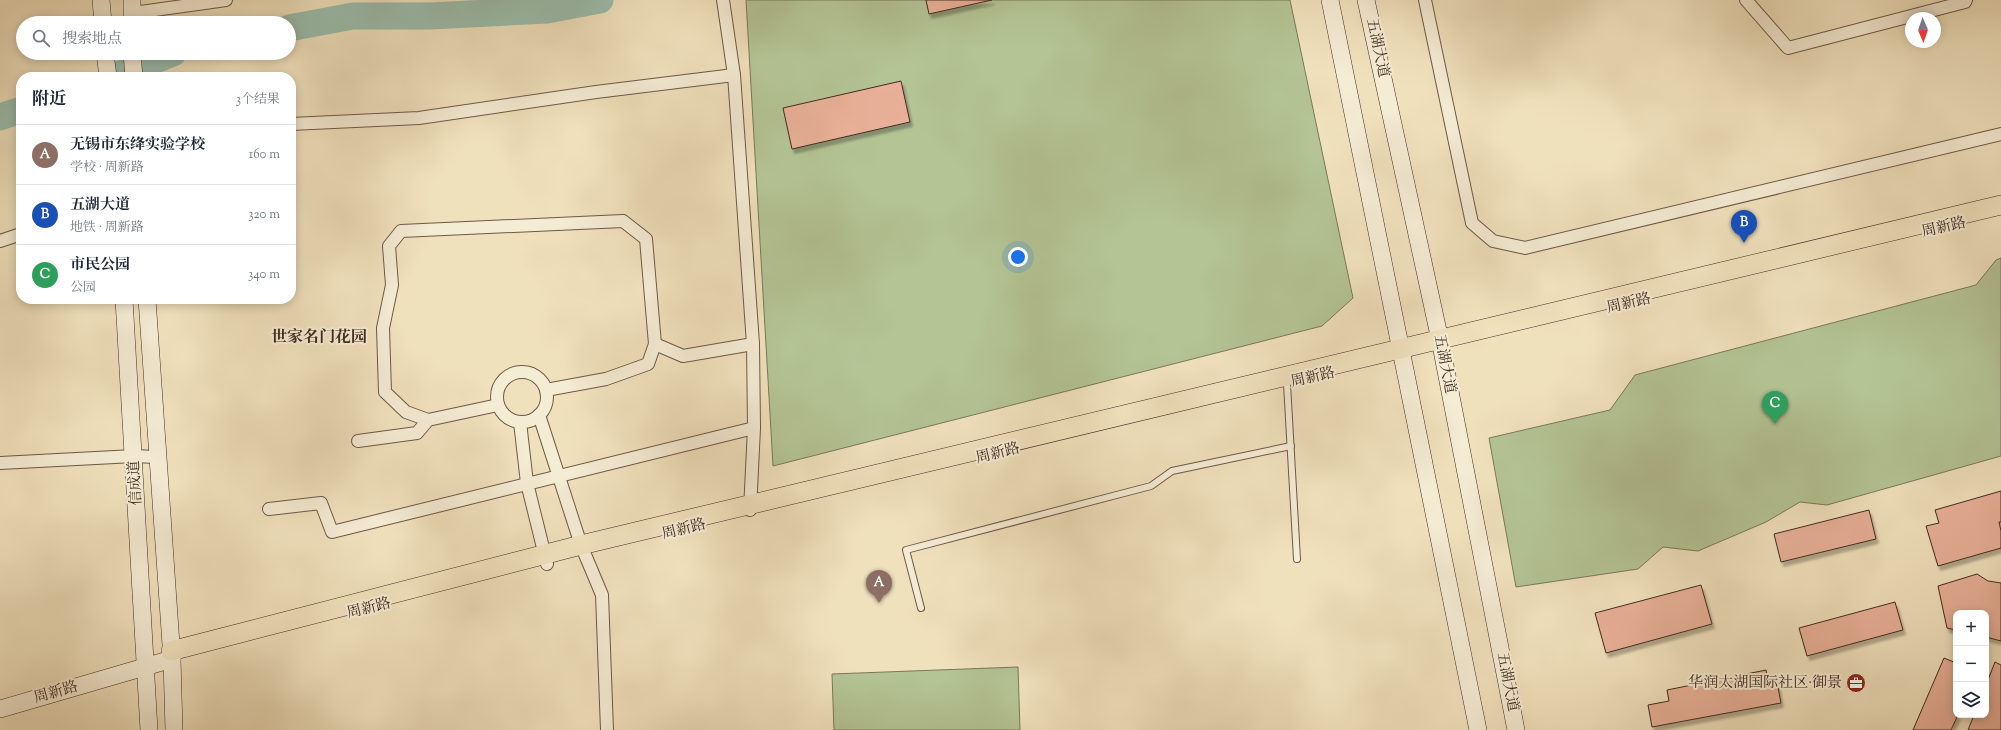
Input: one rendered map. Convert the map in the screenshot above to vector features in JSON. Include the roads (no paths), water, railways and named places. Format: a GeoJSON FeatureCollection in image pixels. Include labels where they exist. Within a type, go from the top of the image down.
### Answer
{"type":"FeatureCollection","features":[{"type":"Feature","properties":{"kind":"main road"},"geometry":{"type":"LineString","coordinates":[[101,0],[102,16]]}},
{"type":"Feature","properties":{"kind":"main road"},"geometry":{"type":"LineString","coordinates":[[1330,0],[1478,730]]}},
{"type":"Feature","properties":{"kind":"main road","name":"五湖大道"},"geometry":{"type":"LineString","coordinates":[[1366,0],[1440,344],[1516,730]]}},
{"type":"Feature","properties":{"kind":"main road"},"geometry":{"type":"LineString","coordinates":[[106,60],[107,72]]}},
{"type":"Feature","properties":{"kind":"main road"},"geometry":{"type":"LineString","coordinates":[[133,60],[134,72]]}},
{"type":"Feature","properties":{"kind":"main road","name":"周新路"},"geometry":{"type":"LineString","coordinates":[[1440,344],[2001,204]]}},
{"type":"Feature","properties":{"kind":"main road","name":"周新路"},"geometry":{"type":"LineString","coordinates":[[0,709],[171,655],[545,559],[1440,344],[2001,215]]}},
{"type":"Feature","properties":{"kind":"main road","name":"信成道"},"geometry":{"type":"LineString","coordinates":[[124,304],[149,730]]}},
{"type":"Feature","properties":{"kind":"main road","name":"信成道"},"geometry":{"type":"LineString","coordinates":[[147,304],[156,457],[171,655],[174,730]]}},
{"type":"Feature","properties":{"kind":"main road","name":"周新路"},"geometry":{"type":"LineString","coordinates":[[750,510],[1287,384],[1402,353]]}},
{"type":"Feature","properties":{"kind":"main road","name":"周新路"},"geometry":{"type":"LineString","coordinates":[[0,698],[145,663]]}},
{"type":"Feature","properties":{"kind":"street"},"geometry":{"type":"LineString","coordinates":[[132,12],[226,0]]}},
{"type":"Feature","properties":{"kind":"street"},"geometry":{"type":"LineString","coordinates":[[723,0],[734,75],[754,344],[754,428],[750,510]]}},
{"type":"Feature","properties":{"kind":"street"},"geometry":{"type":"LineString","coordinates":[[1425,0],[1472,223],[1493,241],[1524,248],[2001,134]]}},
{"type":"Feature","properties":{"kind":"street"},"geometry":{"type":"LineString","coordinates":[[1746,0],[1788,48],[1965,2],[1966,0]]}},
{"type":"Feature","properties":{"kind":"street"},"geometry":{"type":"LineString","coordinates":[[296,124],[419,118],[596,92],[734,75]]}},
{"type":"Feature","properties":{"kind":"street"},"geometry":{"type":"LineString","coordinates":[[498,405],[428,420],[406,412],[385,392],[383,328],[392,285],[389,246],[401,231],[624,221],[646,239],[655,344],[648,364],[606,379],[546,390]]}},
{"type":"Feature","properties":{"kind":"street"},"geometry":{"type":"LineString","coordinates":[[0,241],[16,236]]}},
{"type":"Feature","properties":{"kind":"street"},"geometry":{"type":"LineString","coordinates":[[655,344],[683,356],[754,344]]}},
{"type":"Feature","properties":{"kind":"street"},"geometry":{"type":"LineString","coordinates":[[518,372],[532,374],[538,378],[546,390],[546,404],[539,415],[527,422],[520,422],[506,417],[498,405],[496,398],[500,384],[505,378],[518,372]]}},
{"type":"Feature","properties":{"kind":"street"},"geometry":{"type":"LineString","coordinates":[[539,415],[560,475],[583,550],[602,595],[607,730]]}},
{"type":"Feature","properties":{"kind":"street"},"geometry":{"type":"LineString","coordinates":[[358,441],[417,433],[428,420]]}},
{"type":"Feature","properties":{"kind":"street"},"geometry":{"type":"LineString","coordinates":[[520,422],[527,483],[545,559]]}},
{"type":"Feature","properties":{"kind":"street"},"geometry":{"type":"LineString","coordinates":[[269,509],[320,503],[332,532],[754,428]]}},
{"type":"Feature","properties":{"kind":"street"},"geometry":{"type":"LineString","coordinates":[[0,464],[134,456],[156,457]]}},
{"type":"Feature","properties":{"kind":"lane"},"geometry":{"type":"LineString","coordinates":[[1287,384],[1297,559]]}},
{"type":"Feature","properties":{"kind":"lane"},"geometry":{"type":"LineString","coordinates":[[921,608],[906,550],[1152,486],[1172,470],[1291,446]]}},
{"type":"Feature","properties":{"kind":"waterway"},"geometry":{"type":"LineString","coordinates":[[296,27],[353,16],[430,16],[547,10],[600,0]]}},
{"type":"Feature","properties":{"kind":"waterway"},"geometry":{"type":"LineString","coordinates":[[126,72],[156,60]]}},
{"type":"Feature","properties":{"kind":"waterway"},"geometry":{"type":"LineString","coordinates":[[0,117],[16,112]]}},
{"type":"Feature","properties":{"kind":"place","name":"五湖大道"},"geometry":{"type":"Point","coordinates":[1744,243]}},
{"type":"Feature","properties":{"kind":"place","name":"市民公园"},"geometry":{"type":"Point","coordinates":[1775,424]}},
{"type":"Feature","properties":{"kind":"place","name":"无锡市东绛实验学校"},"geometry":{"type":"Point","coordinates":[879,603]}},
{"type":"Feature","properties":{"kind":"place","name":"华润太湖国际社区·御景"},"geometry":{"type":"Point","coordinates":[1856,683]}},
{"type":"Feature","properties":{"kind":"district","name":"世家名门花园"},"geometry":{"type":"Point","coordinates":[319,338]}}]}
